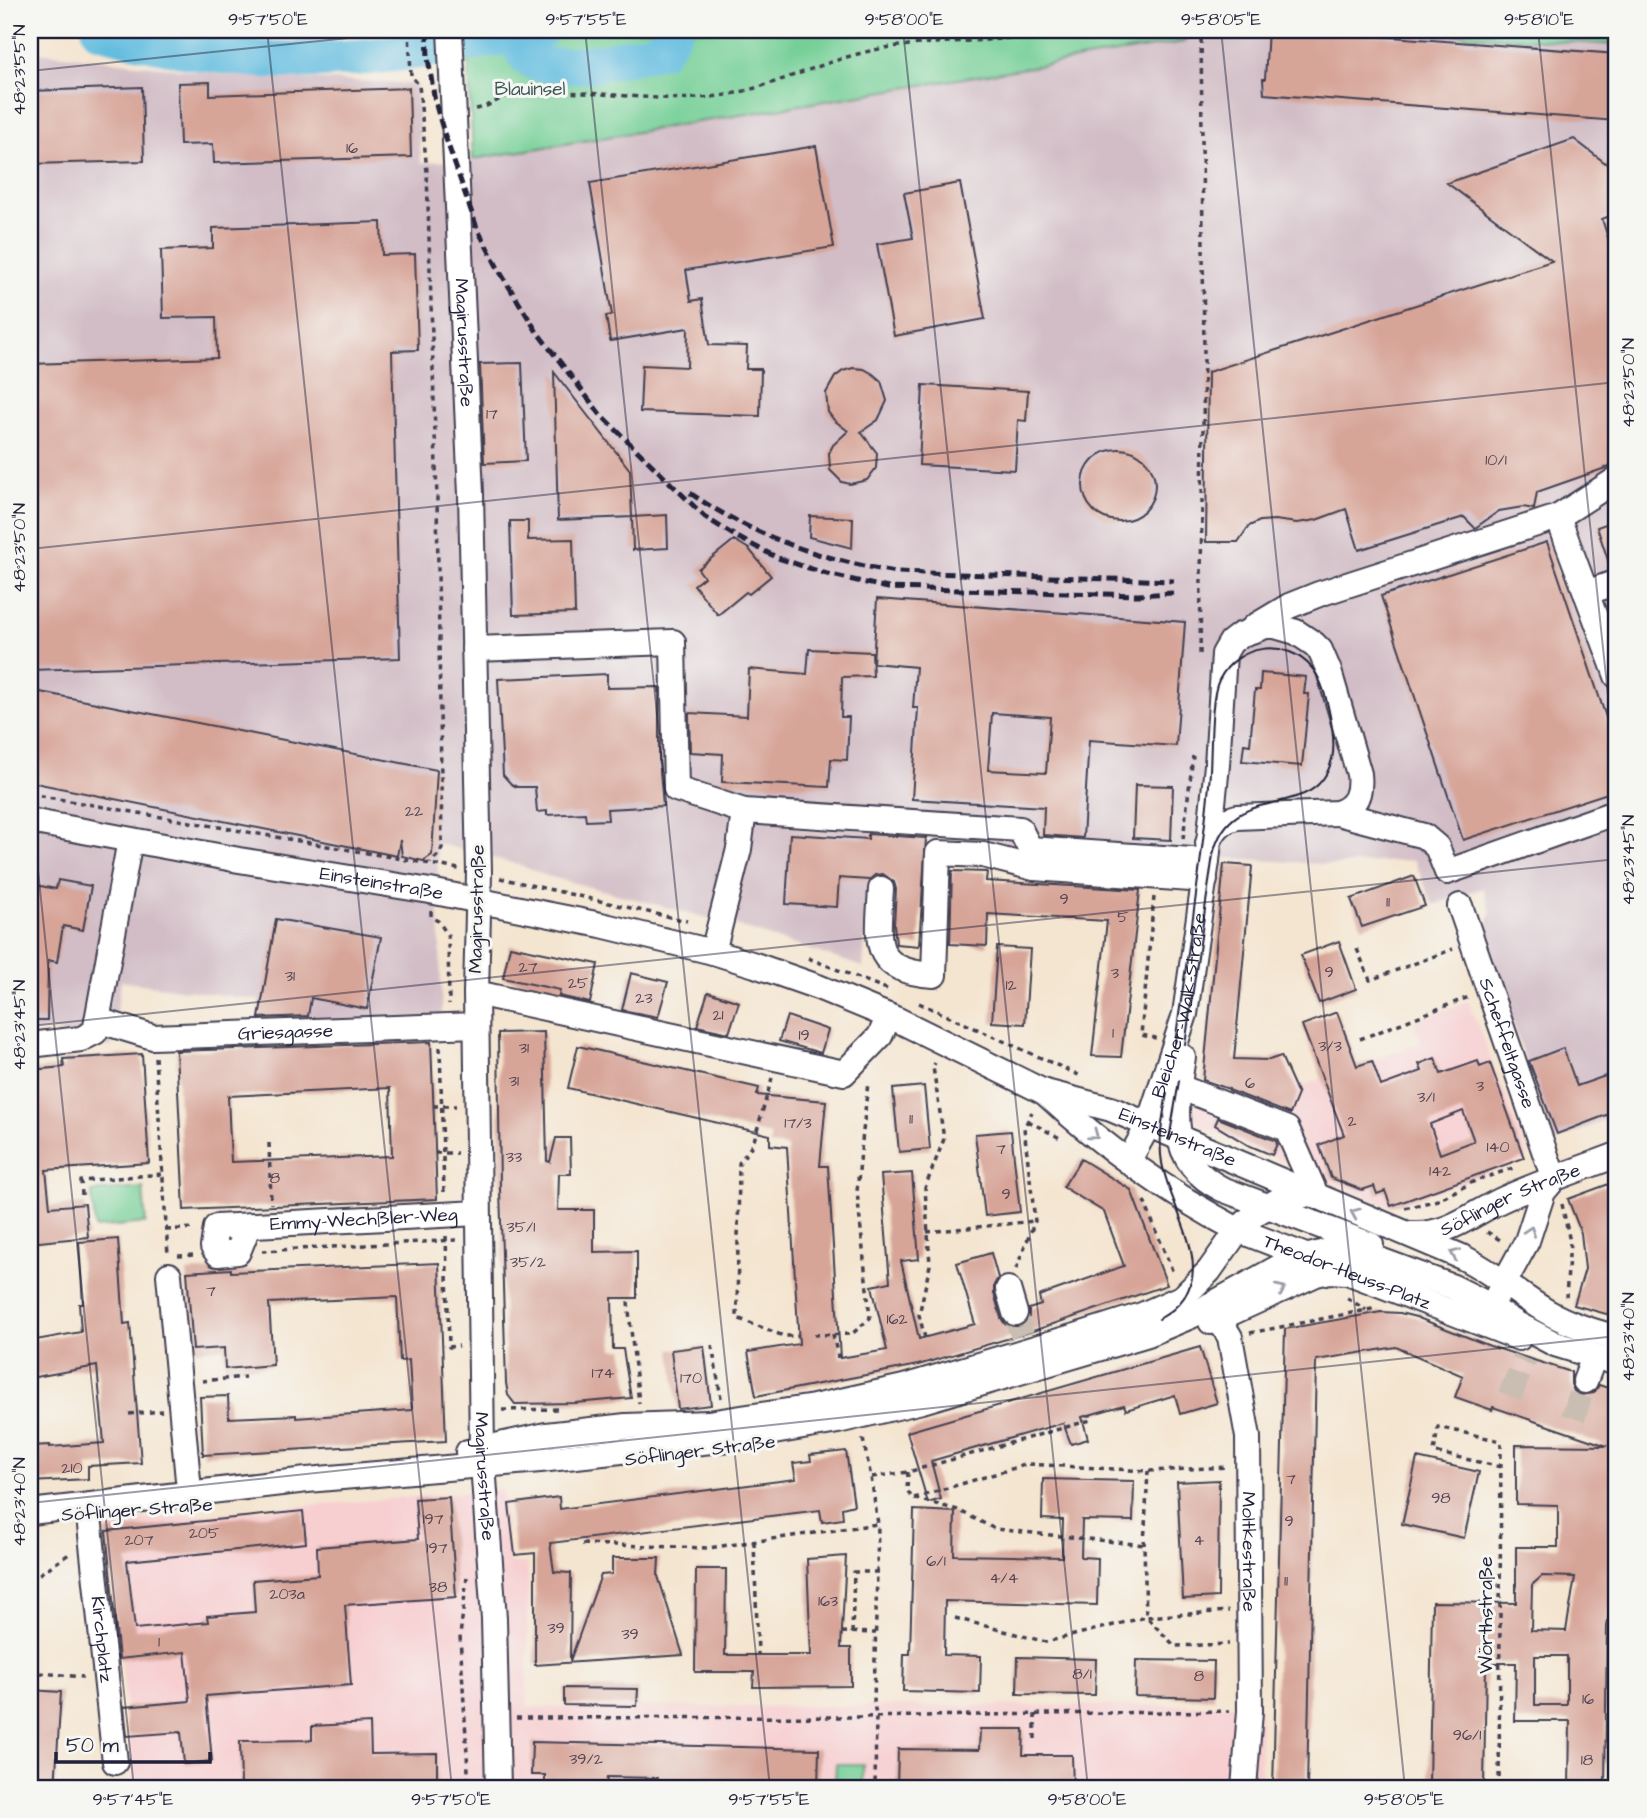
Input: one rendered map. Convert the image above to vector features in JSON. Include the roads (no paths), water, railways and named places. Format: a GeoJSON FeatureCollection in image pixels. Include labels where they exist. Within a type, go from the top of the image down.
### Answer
{"type":"FeatureCollection","features":[{"type":"Feature","properties":{"kind":"street","name":"Magirusstraße"},"geometry":{"type":"LineString","coordinates":[[450,30],[471,494],[478,901],[476,993],[481,1412],[494,1619],[498,1788]]}},
{"type":"Feature","properties":{"kind":"street","name":"Bleicher-Walk-Straße"},"geometry":{"type":"LineString","coordinates":[[1129,1160],[1165,1133],[1175,1042],[1185,1014],[1207,861],[1217,765],[1222,661],[1231,642],[1289,606],[1319,594],[1558,517],[1617,480]]}},
{"type":"Feature","properties":{"kind":"street"},"geometry":{"type":"LineString","coordinates":[[1558,517],[1617,676]]}},
{"type":"Feature","properties":{"kind":"street"},"geometry":{"type":"LineString","coordinates":[[1586,593],[1617,582]]}},
{"type":"Feature","properties":{"kind":"street"},"geometry":{"type":"LineString","coordinates":[[1207,861],[1221,823],[1237,817],[1337,813],[1345,811],[1360,791],[1359,774],[1325,660],[1314,644],[1296,632],[1275,626],[1249,630]]}},
{"type":"Feature","properties":{"kind":"street"},"geometry":{"type":"LineString","coordinates":[[474,649],[673,642],[676,789],[744,811],[1020,829],[1030,849],[1207,861]]}},
{"type":"Feature","properties":{"kind":"street"},"geometry":{"type":"LineString","coordinates":[[713,952],[739,849],[744,811]]}},
{"type":"Feature","properties":{"kind":"street"},"geometry":{"type":"LineString","coordinates":[[1337,813],[1424,836],[1437,847],[1447,872],[1617,812]]}},
{"type":"Feature","properties":{"kind":"street","name":"Einsteinstraße"},"geometry":{"type":"LineString","coordinates":[[30,821],[130,841],[430,891],[601,925],[713,952],[818,987],[889,1016],[1042,1091],[1111,1109],[1313,1195]]}},
{"type":"Feature","properties":{"kind":"street"},"geometry":{"type":"LineString","coordinates":[[30,1045],[81,1039],[95,1032],[130,841]]}},
{"type":"Feature","properties":{"kind":"street"},"geometry":{"type":"LineString","coordinates":[[881,889],[878,940],[884,956],[903,970],[934,975],[938,853],[982,855],[1034,868],[1156,878],[1207,861]]}},
{"type":"Feature","properties":{"kind":"street","name":"Scheffeltgasse"},"geometry":{"type":"LineString","coordinates":[[1460,906],[1553,1177]]}},
{"type":"Feature","properties":{"kind":"street"},"geometry":{"type":"LineString","coordinates":[[476,993],[844,1073],[880,1036],[889,1016]]}},
{"type":"Feature","properties":{"kind":"street"},"geometry":{"type":"LineString","coordinates":[[1185,1014],[1185,1045],[1170,1084],[1165,1133],[1205,1180],[1329,1241],[1371,1251]]}},
{"type":"Feature","properties":{"kind":"street","name":"Griesgasse"},"geometry":{"type":"LineString","coordinates":[[97,1020],[153,1037],[477,1025]]}},
{"type":"Feature","properties":{"kind":"street"},"geometry":{"type":"LineString","coordinates":[[1170,1084],[1287,1129],[1313,1195]]}},
{"type":"Feature","properties":{"kind":"street","name":"Einsteinstraße"},"geometry":{"type":"LineString","coordinates":[[1042,1091],[1067,1114],[1129,1160],[1190,1202],[1238,1230]]}},
{"type":"Feature","properties":{"kind":"street","name":"Söflinger Straße"},"geometry":{"type":"LineString","coordinates":[[1401,1221],[1419,1235],[1442,1231],[1553,1177],[1617,1155]]}},
{"type":"Feature","properties":{"kind":"street"},"geometry":{"type":"LineString","coordinates":[[1456,1313],[1478,1312],[1497,1296],[1527,1241],[1543,1192],[1553,1177]]}},
{"type":"Feature","properties":{"kind":"street"},"geometry":{"type":"LineString","coordinates":[[1261,1209],[1293,1196],[1313,1195],[1401,1221],[1462,1257],[1497,1296],[1517,1324],[1555,1344],[1617,1363]]}},
{"type":"Feature","properties":{"kind":"street"},"geometry":{"type":"LineString","coordinates":[[1261,1209],[1371,1251],[1453,1287],[1497,1296],[1525,1297],[1564,1321],[1617,1338]]}},
{"type":"Feature","properties":{"kind":"street","name":"Söflinger Straße"},"geometry":{"type":"LineString","coordinates":[[30,1514],[90,1527],[483,1463],[536,1437],[641,1414],[726,1421],[875,1394],[1021,1333],[1142,1315],[1176,1300],[1209,1271],[1238,1230],[1261,1209]]}},
{"type":"Feature","properties":{"kind":"street","name":"Emmy-Wechßler-Weg"},"geometry":{"type":"LineString","coordinates":[[238,1252],[218,1254],[213,1247],[216,1227],[478,1213]]}},
{"type":"Feature","properties":{"kind":"street","name":"Theodor-Heuss-Platz"},"geometry":{"type":"LineString","coordinates":[[1238,1230],[1456,1313],[1527,1350],[1588,1373],[1617,1373]]}},
{"type":"Feature","properties":{"kind":"street"},"geometry":{"type":"LineString","coordinates":[[30,1514],[296,1481],[728,1439],[855,1418],[914,1404],[1134,1339],[1177,1323],[1216,1314],[1297,1253],[1329,1241]]}},
{"type":"Feature","properties":{"kind":"street"},"geometry":{"type":"LineString","coordinates":[[1297,1253],[1371,1251]]}},
{"type":"Feature","properties":{"kind":"street","name":"Moltkestraße"},"geometry":{"type":"LineString","coordinates":[[1209,1271],[1205,1280],[1248,1437],[1250,1711],[1244,1788]]}},
{"type":"Feature","properties":{"kind":"street","name":"Söflinger Straße"},"geometry":{"type":"LineString","coordinates":[[30,1503],[282,1468],[483,1463],[541,1470],[764,1444],[860,1427],[1147,1346],[1216,1314],[1315,1274],[1346,1272]]}},
{"type":"Feature","properties":{"kind":"street","name":"Söflinger Straße"},"geometry":{"type":"LineString","coordinates":[[169,1275],[188,1480]]}},
{"type":"Feature","properties":{"kind":"street"},"geometry":{"type":"LineString","coordinates":[[1008,1289],[1021,1333]]}},
{"type":"Feature","properties":{"kind":"street"},"geometry":{"type":"LineString","coordinates":[[1497,1296],[1527,1320],[1558,1335],[1617,1354]]}},
{"type":"Feature","properties":{"kind":"street"},"geometry":{"type":"LineString","coordinates":[[1159,1319],[1176,1300]]}},
{"type":"Feature","properties":{"kind":"street"},"geometry":{"type":"LineString","coordinates":[[30,1503],[278,1474],[483,1463],[839,1413],[927,1391],[1104,1339],[1159,1319],[1216,1314]]}},
{"type":"Feature","properties":{"kind":"street","name":"Kirchplatz"},"geometry":{"type":"LineString","coordinates":[[90,1527],[104,1679],[115,1762]]}},
{"type":"Feature","properties":{"kind":"waterway"},"geometry":{"type":"LineString","coordinates":[[100,30],[189,51],[279,60],[377,56],[540,30]]}},
{"type":"Feature","properties":{"kind":"waterway"},"geometry":{"type":"LineString","coordinates":[[515,34],[530,59],[544,65],[559,66],[596,63],[662,49],[674,30]]}},
{"type":"Feature","properties":{"kind":"tunnel"},"geometry":{"type":"LineString","coordinates":[[1015,1313],[1022,1335]]}},
{"type":"Feature","properties":{"kind":"tunnel"},"geometry":{"type":"LineString","coordinates":[[1510,1396],[1525,1358]]}},
{"type":"Feature","properties":{"kind":"tunnel"},"geometry":{"type":"LineString","coordinates":[[1573,1418],[1585,1381]]}},
{"type":"Feature","properties":{"kind":"tram line"},"geometry":{"type":"LineString","coordinates":[[1175,1043],[1206,817],[1216,689],[1227,668],[1249,652],[1262,649],[1289,652],[1312,668],[1322,686],[1332,725],[1332,759],[1323,779],[1309,792],[1254,808],[1237,816],[1223,831],[1213,855],[1185,1045]]}},
{"type":"Feature","properties":{"kind":"tram line"},"geometry":{"type":"LineString","coordinates":[[1169,1140],[1179,1081]]}},
{"type":"Feature","properties":{"kind":"tram line"},"geometry":{"type":"LineString","coordinates":[[1159,1319],[1179,1303],[1190,1286],[1193,1267],[1184,1226],[1162,1163],[1161,1137],[1167,1093]]}},
{"type":"Feature","properties":{"kind":"railway"},"geometry":{"type":"LineString","coordinates":[[427,30],[435,102],[444,133],[477,228],[500,272],[537,332],[600,414],[705,517],[778,558],[827,574],[888,588],[1138,595],[1173,593]]}},
{"type":"Feature","properties":{"kind":"railway"},"geometry":{"type":"LineString","coordinates":[[690,493],[763,534],[815,553],[868,567],[896,572],[1174,581]]}},
{"type":"Feature","properties":{"kind":"park label","name":"Blauinsel"},"geometry":{"type":"Point","coordinates":[530,89]}}]}
